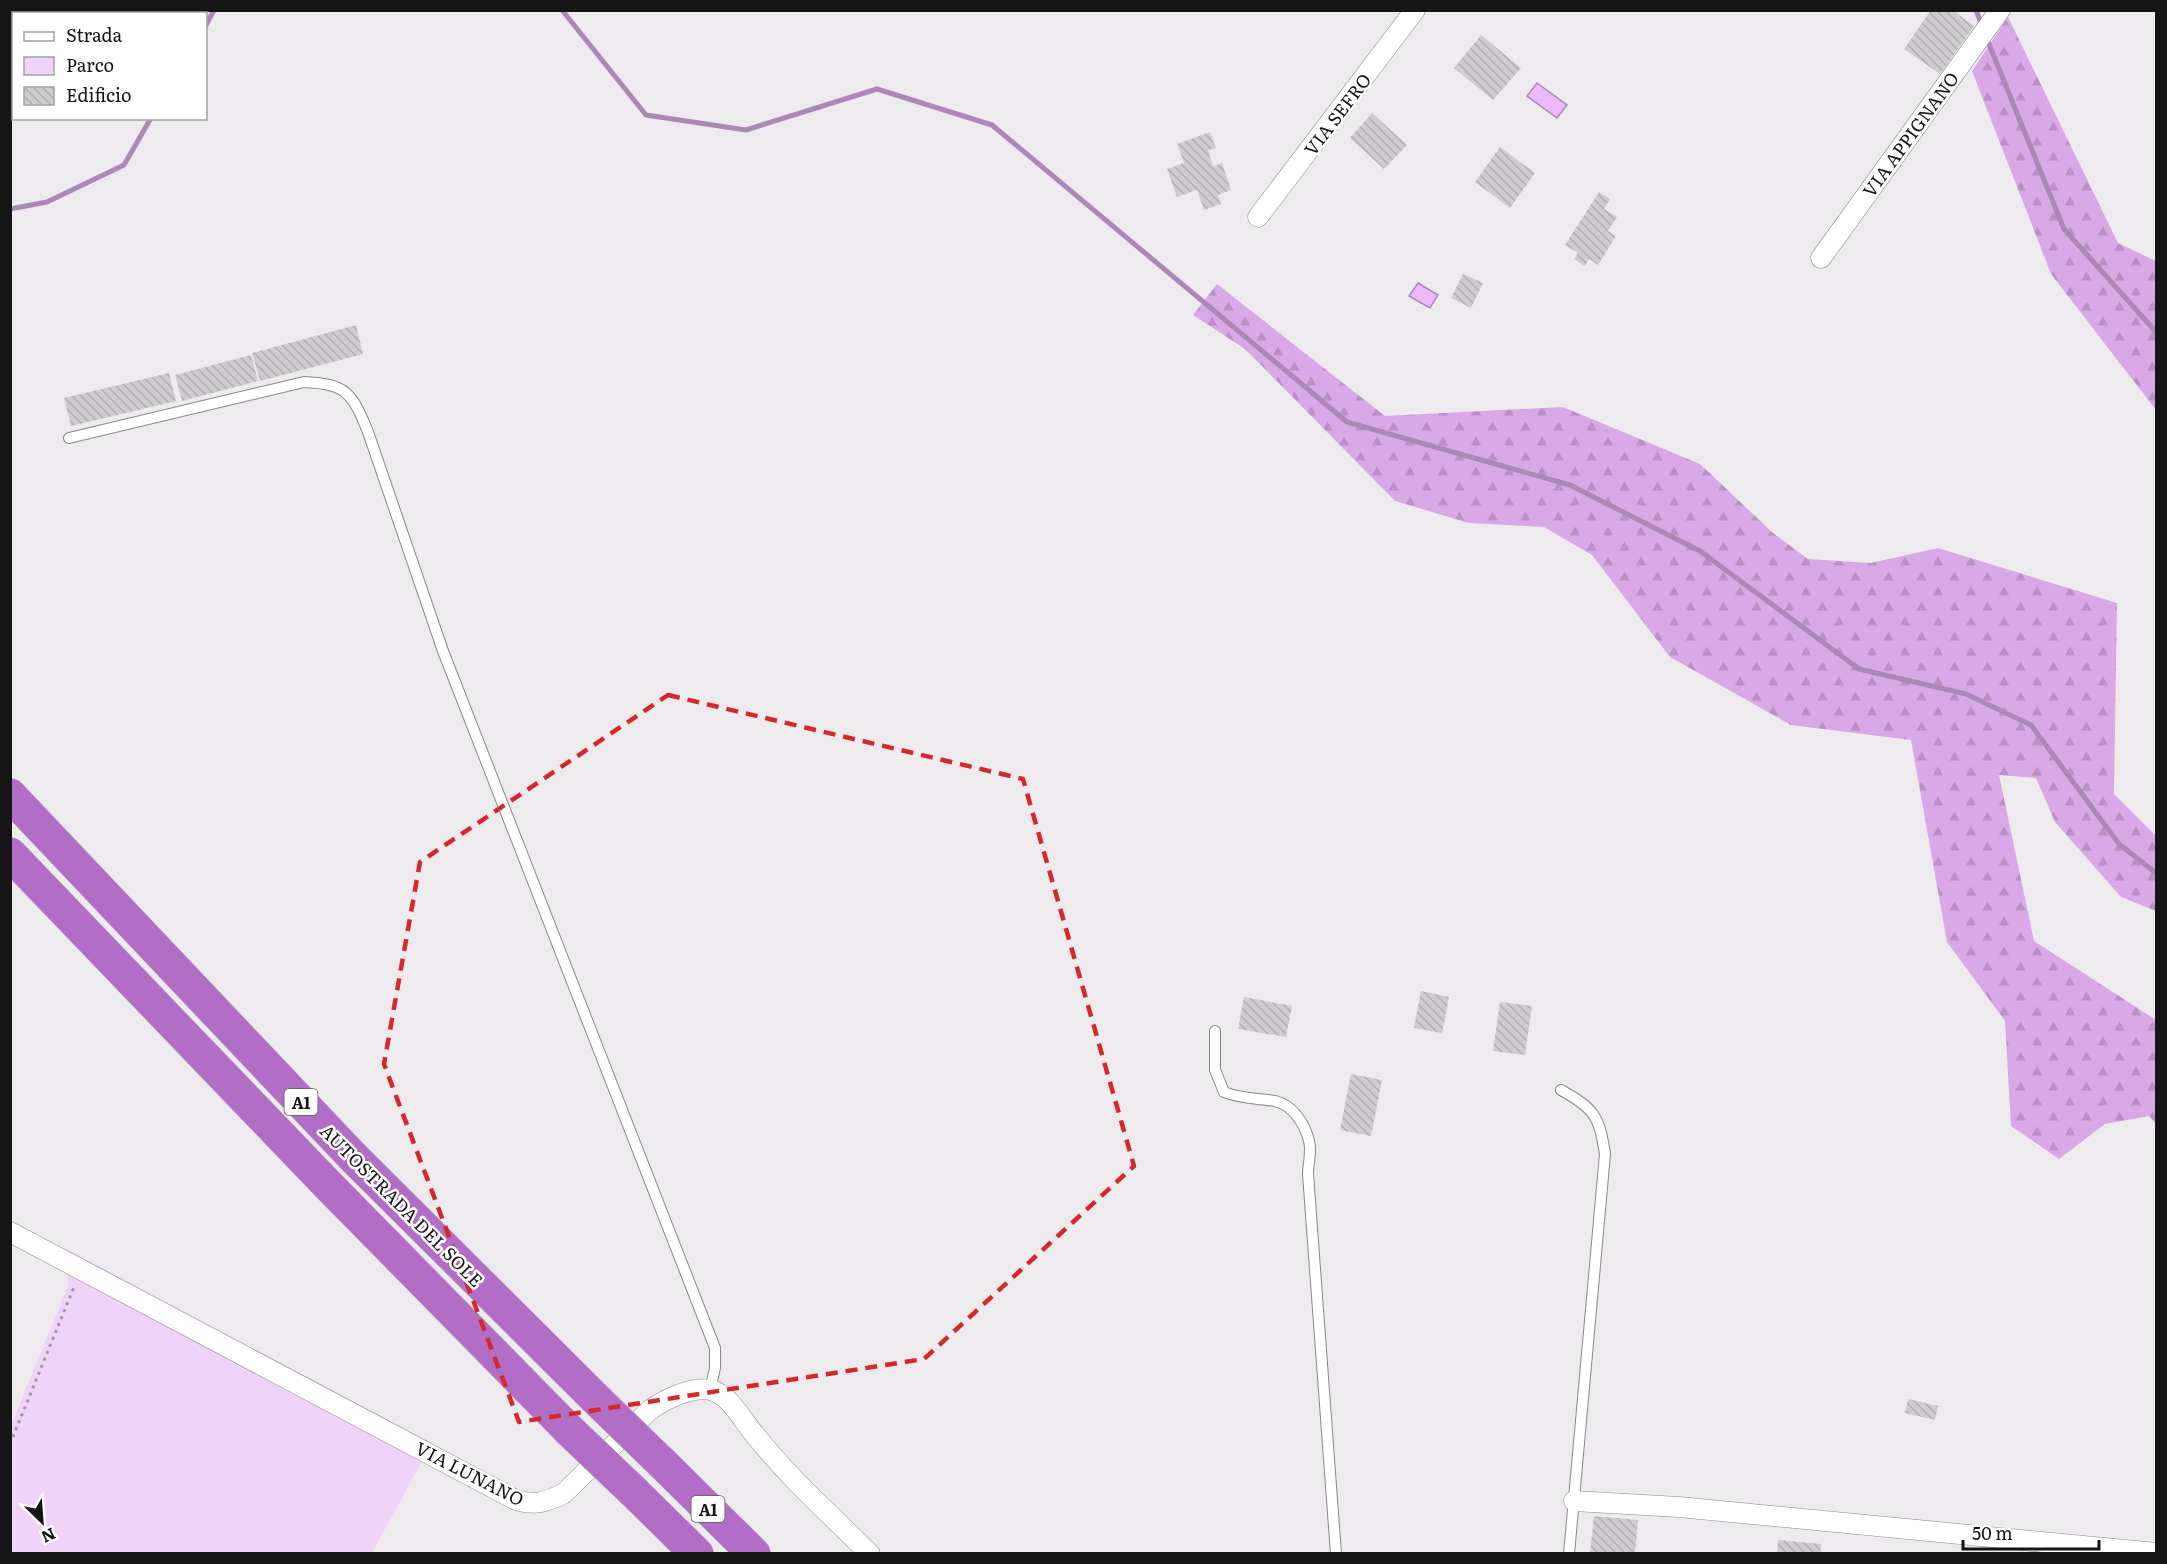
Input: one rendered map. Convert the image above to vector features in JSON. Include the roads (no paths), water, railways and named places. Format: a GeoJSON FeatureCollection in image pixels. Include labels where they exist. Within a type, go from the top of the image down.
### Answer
{"type":"FeatureCollection","features":[{"type":"Feature","properties":{"kind":"highway","name":"AUTOSTRADA DEL SOLE"},"geometry":{"type":"LineString","coordinates":[[10,795],[353,1157],[754,1554]]}},
{"type":"Feature","properties":{"kind":"highway","name":"AUTOSTRADA DEL SOLE"},"geometry":{"type":"LineString","coordinates":[[10,854],[317,1175],[570,1431],[697,1554]]}},
{"type":"Feature","properties":{"kind":"street","name":"VIA SEFRO"},"geometry":{"type":"LineString","coordinates":[[1258,216],[1415,10]]}},
{"type":"Feature","properties":{"kind":"street","name":"VIA APPIGNANO"},"geometry":{"type":"LineString","coordinates":[[1821,258],[2000,10]]}},
{"type":"Feature","properties":{"kind":"street","name":"VIA LUNANO"},"geometry":{"type":"LineString","coordinates":[[10,1232],[516,1500],[531,1504],[547,1501],[563,1494],[651,1409],[667,1399],[686,1392],[710,1390]]}},
{"type":"Feature","properties":{"kind":"street"},"geometry":{"type":"LineString","coordinates":[[710,1390],[724,1396],[771,1457],[870,1554]]}},
{"type":"Feature","properties":{"kind":"street"},"geometry":{"type":"LineString","coordinates":[[1574,1501],[1691,1508],[2157,1553]]}},
{"type":"Feature","properties":{"kind":"lane"},"geometry":{"type":"LineString","coordinates":[[69,438],[304,382],[335,386],[345,392],[356,404],[368,432],[443,651],[715,1348],[715,1368],[710,1390]]}},
{"type":"Feature","properties":{"kind":"lane"},"geometry":{"type":"LineString","coordinates":[[1215,1031],[1215,1070],[1224,1092],[1236,1097],[1277,1102],[1290,1108],[1300,1119],[1310,1142],[1308,1174],[1336,1554]]}},
{"type":"Feature","properties":{"kind":"lane"},"geometry":{"type":"LineString","coordinates":[[1561,1090],[1590,1109],[1601,1130],[1605,1154],[1569,1554]]}},
{"type":"Feature","properties":{"kind":"waterway"},"geometry":{"type":"LineString","coordinates":[[207,23],[214,10]]}},
{"type":"Feature","properties":{"kind":"waterway"},"geometry":{"type":"LineString","coordinates":[[562,10],[646,115],[746,130],[877,89],[992,125],[1347,422],[1570,485],[1700,551],[1859,669],[1966,694],[2031,725],[2119,844],[2156,873]]}},
{"type":"Feature","properties":{"kind":"waterway"},"geometry":{"type":"LineString","coordinates":[[1976,10],[1982,26]]}},
{"type":"Feature","properties":{"kind":"waterway"},"geometry":{"type":"LineString","coordinates":[[1986,37],[2064,229],[2156,332]]}},
{"type":"Feature","properties":{"kind":"waterway"},"geometry":{"type":"LineString","coordinates":[[10,209],[47,202],[124,165],[150,120]]}}]}
